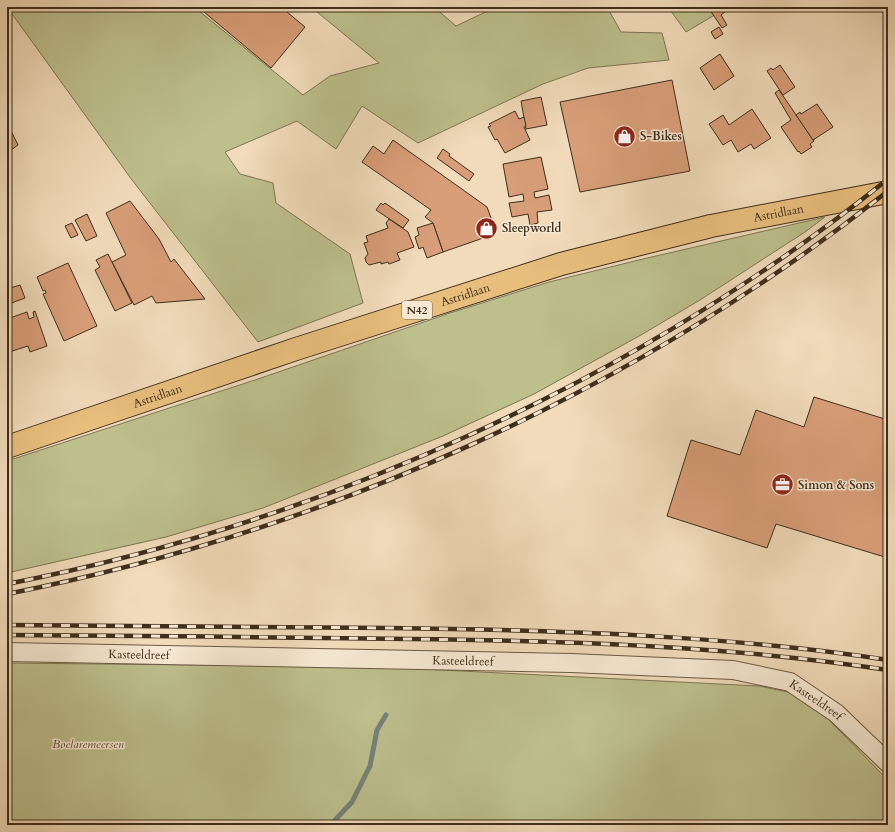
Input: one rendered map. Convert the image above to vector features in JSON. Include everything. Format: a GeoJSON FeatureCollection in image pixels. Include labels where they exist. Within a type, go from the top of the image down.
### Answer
{"type":"FeatureCollection","features":[{"type":"Feature","properties":{"kind":"main road","name":"Astridlaan"},"geometry":{"type":"LineString","coordinates":[[7,447],[296,349],[561,264],[712,226],[888,192]]}},
{"type":"Feature","properties":{"kind":"street","name":"Kasteeldreef"},"geometry":{"type":"LineString","coordinates":[[7,652],[563,663],[733,670],[790,682],[836,713],[888,763]]}},
{"type":"Feature","properties":{"kind":"green space"},"geometry":{"type":"Polygon","coordinates":[[[7,7],[194,7],[303,95],[330,76],[379,63],[311,7],[434,7],[456,26],[496,7],[607,7],[621,32],[662,33],[669,60],[588,68],[543,84],[418,143],[362,106],[336,149],[297,121],[225,152],[240,174],[273,183],[276,203],[350,254],[363,303],[258,342],[132,180],[7,7]]]}},
{"type":"Feature","properties":{"kind":"green space"},"geometry":{"type":"Polygon","coordinates":[[[668,7],[714,7],[718,13],[686,32],[668,7]]]}},
{"type":"Feature","properties":{"kind":"green space"},"geometry":{"type":"Polygon","coordinates":[[[825,217],[805,232],[700,300],[641,335],[534,394],[443,436],[263,508],[166,537],[7,573],[7,461],[258,379],[450,313],[549,282],[825,217]]]}},
{"type":"Feature","properties":{"kind":"green space","name":"Boelaremeersen"},"geometry":{"type":"Polygon","coordinates":[[[7,663],[382,667],[759,686],[797,694],[825,716],[888,780],[888,825],[7,825],[7,663]]]}},
{"type":"Feature","properties":{"kind":"building"},"geometry":{"type":"Polygon","coordinates":[[[198,7],[281,7],[305,27],[271,68],[198,7]]]}},
{"type":"Feature","properties":{"kind":"building"},"geometry":{"type":"Polygon","coordinates":[[[708,7],[722,7],[725,12],[721,15],[727,25],[722,28],[708,7]]]}},
{"type":"Feature","properties":{"kind":"building"},"geometry":{"type":"Polygon","coordinates":[[[719,27],[723,34],[715,39],[711,32],[719,27]]]}},
{"type":"Feature","properties":{"kind":"building"},"geometry":{"type":"Polygon","coordinates":[[[720,54],[734,76],[714,90],[700,68],[720,54]]]}},
{"type":"Feature","properties":{"kind":"building"},"geometry":{"type":"Polygon","coordinates":[[[780,65],[795,87],[783,95],[767,71],[771,68],[773,70],[780,65]]]}},
{"type":"Feature","properties":{"kind":"building","name":"S-Bikes"},"geometry":{"type":"Polygon","coordinates":[[[672,80],[690,171],[580,192],[560,102],[672,80]]]}},
{"type":"Feature","properties":{"kind":"building"},"geometry":{"type":"Polygon","coordinates":[[[779,90],[814,141],[810,144],[812,147],[801,154],[799,151],[798,152],[781,127],[791,120],[775,93],[779,90]]]}},
{"type":"Feature","properties":{"kind":"building"},"geometry":{"type":"Polygon","coordinates":[[[541,97],[547,125],[526,129],[521,101],[541,97]]]}},
{"type":"Feature","properties":{"kind":"building"},"geometry":{"type":"Polygon","coordinates":[[[817,104],[833,127],[813,140],[796,115],[800,112],[801,114],[817,104]]]}},
{"type":"Feature","properties":{"kind":"building"},"geometry":{"type":"Polygon","coordinates":[[[752,109],[771,138],[754,149],[751,144],[738,152],[731,140],[723,145],[709,124],[723,115],[729,125],[752,109]]]}},
{"type":"Feature","properties":{"kind":"building"},"geometry":{"type":"Polygon","coordinates":[[[515,111],[519,119],[524,117],[526,126],[524,127],[530,140],[505,153],[497,139],[495,140],[488,127],[491,126],[489,124],[515,111]]]}},
{"type":"Feature","properties":{"kind":"building"},"geometry":{"type":"Polygon","coordinates":[[[7,123],[18,145],[7,153],[7,123]]]}},
{"type":"Feature","properties":{"kind":"building"},"geometry":{"type":"Polygon","coordinates":[[[393,140],[487,207],[494,226],[489,236],[443,252],[433,223],[425,217],[431,210],[362,162],[373,146],[384,154],[393,140]]]}},
{"type":"Feature","properties":{"kind":"building"},"geometry":{"type":"Polygon","coordinates":[[[443,149],[450,154],[449,156],[474,174],[469,181],[437,158],[443,149]]]}},
{"type":"Feature","properties":{"kind":"building"},"geometry":{"type":"Polygon","coordinates":[[[541,157],[548,189],[534,192],[535,198],[549,195],[552,210],[537,212],[538,223],[530,225],[528,214],[512,217],[509,203],[524,201],[523,194],[509,197],[503,164],[541,157]]]}},
{"type":"Feature","properties":{"kind":"building"},"geometry":{"type":"Polygon","coordinates":[[[130,201],[159,239],[171,262],[174,259],[205,299],[156,303],[152,296],[134,305],[112,262],[126,255],[106,213],[130,201]]]}},
{"type":"Feature","properties":{"kind":"building"},"geometry":{"type":"Polygon","coordinates":[[[381,203],[383,205],[385,203],[409,220],[403,228],[376,210],[381,203]]]}},
{"type":"Feature","properties":{"kind":"building"},"geometry":{"type":"Polygon","coordinates":[[[87,214],[97,236],[86,241],[75,220],[87,214]]]}},
{"type":"Feature","properties":{"kind":"building"},"geometry":{"type":"Polygon","coordinates":[[[389,219],[408,232],[414,247],[397,253],[400,260],[389,264],[388,262],[381,264],[381,262],[369,265],[365,258],[368,254],[364,243],[368,242],[366,236],[388,228],[386,223],[389,219]]]}},
{"type":"Feature","properties":{"kind":"building"},"geometry":{"type":"Polygon","coordinates":[[[72,223],[78,235],[71,238],[65,226],[72,223]]]}},
{"type":"Feature","properties":{"kind":"building"},"geometry":{"type":"Polygon","coordinates":[[[433,223],[443,252],[427,258],[423,247],[419,249],[415,237],[419,235],[417,228],[433,223]]]}},
{"type":"Feature","properties":{"kind":"building"},"geometry":{"type":"Polygon","coordinates":[[[108,254],[132,303],[115,311],[95,270],[100,267],[96,260],[108,254]]]}},
{"type":"Feature","properties":{"kind":"building"},"geometry":{"type":"Polygon","coordinates":[[[68,263],[97,326],[64,341],[43,294],[46,293],[45,290],[43,291],[37,277],[68,263]]]}},
{"type":"Feature","properties":{"kind":"building"},"geometry":{"type":"Polygon","coordinates":[[[20,285],[25,298],[9,304],[7,299],[7,289],[20,285]]]}},
{"type":"Feature","properties":{"kind":"building"},"geometry":{"type":"Polygon","coordinates":[[[35,311],[47,346],[30,352],[28,346],[9,352],[7,347],[7,319],[27,312],[29,319],[34,317],[33,312],[35,311]]]}},
{"type":"Feature","properties":{"kind":"building","name":"Simon & Sons"},"geometry":{"type":"Polygon","coordinates":[[[814,397],[888,420],[888,558],[776,524],[767,548],[667,516],[691,440],[740,455],[756,410],[804,427],[814,397]]]}},
{"type":"Feature","properties":{"kind":"waterway"},"geometry":{"type":"LineString","coordinates":[[334,825],[335,820],[352,802],[370,766],[377,730],[386,715]]}},
{"type":"Feature","properties":{"kind":"railway"},"geometry":{"type":"LineString","coordinates":[[7,584],[126,557],[243,523],[359,482],[472,434],[582,380],[689,319],[791,252],[888,179]]}},
{"type":"Feature","properties":{"kind":"railway"},"geometry":{"type":"LineString","coordinates":[[7,594],[126,567],[244,533],[359,492],[472,445],[581,391],[687,330],[790,264],[888,191]]}},
{"type":"Feature","properties":{"kind":"railway"},"geometry":{"type":"LineString","coordinates":[[7,625],[388,628],[576,632],[701,639],[888,660]]}},
{"type":"Feature","properties":{"kind":"railway"},"geometry":{"type":"LineString","coordinates":[[7,635],[411,639],[590,643],[769,655],[888,670]]}},
{"type":"Feature","properties":{"kind":"place","name":"S-Bikes"},"geometry":{"type":"Point","coordinates":[625,136]}},
{"type":"Feature","properties":{"kind":"place","name":"Sleepworld"},"geometry":{"type":"Point","coordinates":[486,228]}},
{"type":"Feature","properties":{"kind":"place","name":"Simon & Sons"},"geometry":{"type":"Point","coordinates":[782,485]}}]}
